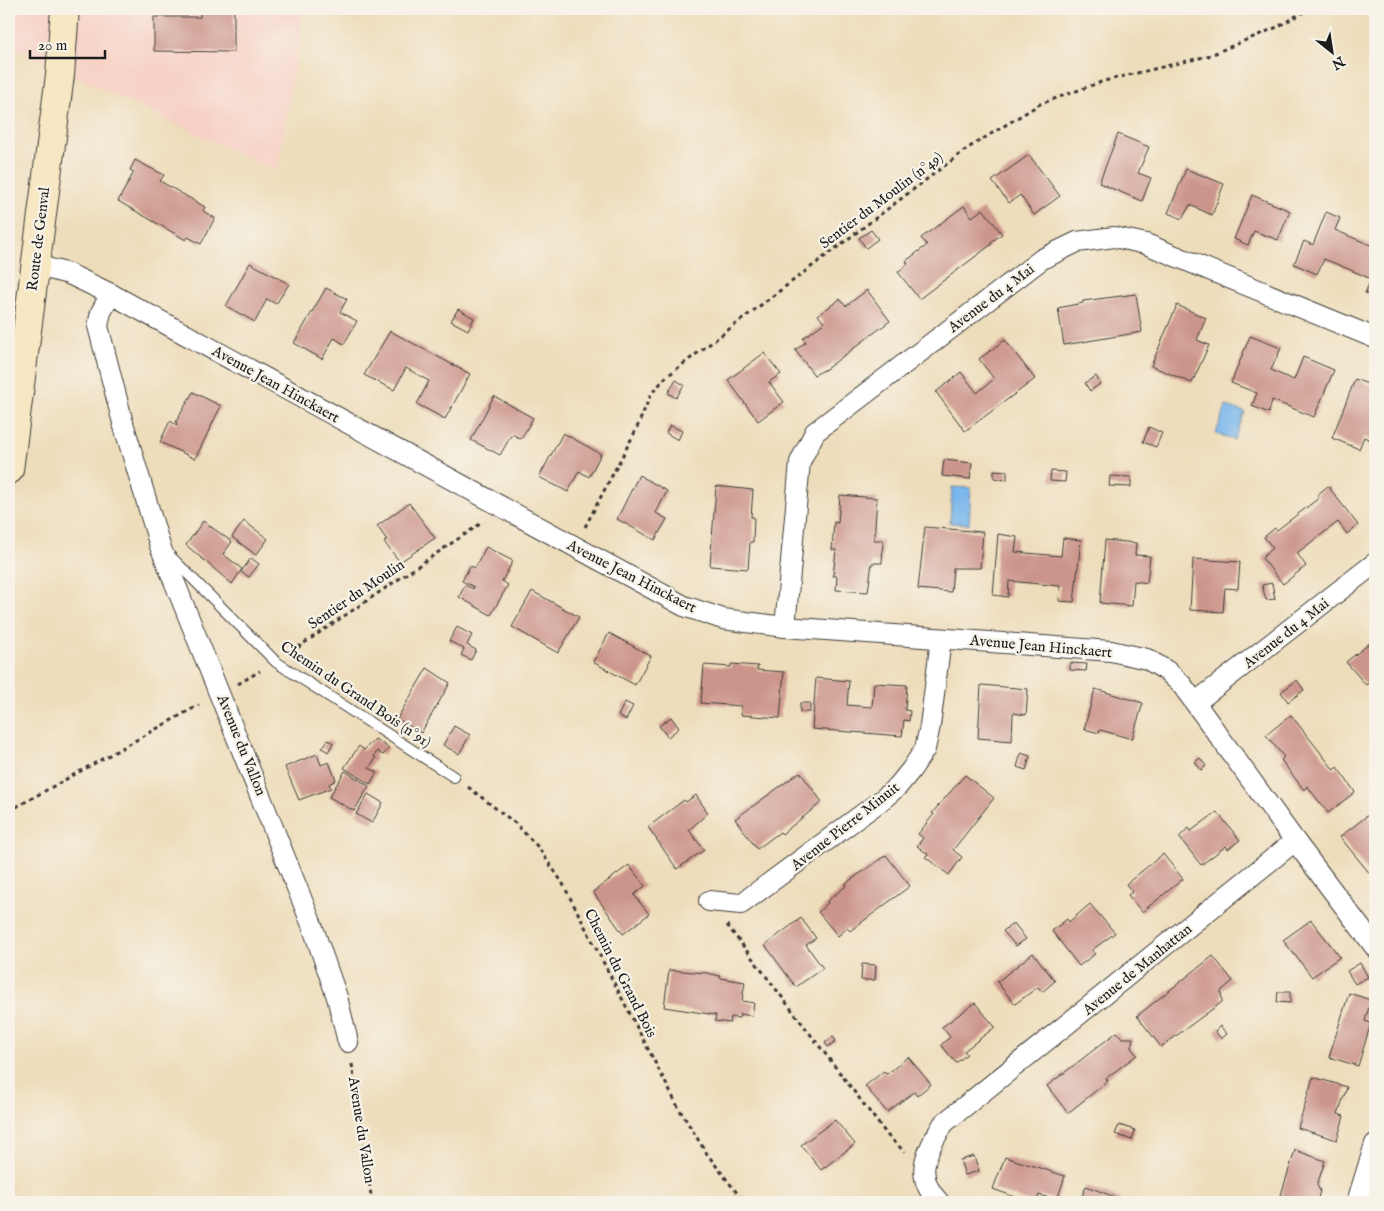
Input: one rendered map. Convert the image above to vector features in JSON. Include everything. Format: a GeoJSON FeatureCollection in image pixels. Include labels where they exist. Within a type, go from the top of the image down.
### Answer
{"type":"FeatureCollection","features":[{"type":"Feature","properties":{"kind":"main road","name":"Route de Genval"},"geometry":{"type":"LineString","coordinates":[[9,470],[60,75],[66,9]]}},
{"type":"Feature","properties":{"kind":"street","name":"Avenue du 4 Mai"},"geometry":{"type":"LineString","coordinates":[[785,627],[800,462],[815,432],[1042,259],[1077,242],[1114,237],[1146,244],[1375,338]]}},
{"type":"Feature","properties":{"kind":"street","name":"Avenue Jean Hinckaert"},"geometry":{"type":"LineString","coordinates":[[35,265],[69,274],[111,294],[684,606],[723,619],[785,627],[940,639],[996,641],[1110,651],[1147,659],[1167,670],[1196,702],[1295,841]]}},
{"type":"Feature","properties":{"kind":"street","name":"Avenue du Vallon"},"geometry":{"type":"LineString","coordinates":[[111,294],[101,312],[98,326],[122,423],[160,546],[221,693],[312,925],[337,997],[348,1042]]}},
{"type":"Feature","properties":{"kind":"street","name":"Avenue du 4 Mai"},"geometry":{"type":"LineString","coordinates":[[1196,702],[1375,563]]}},
{"type":"Feature","properties":{"kind":"street","name":"Avenue Pierre Minuit"},"geometry":{"type":"LineString","coordinates":[[708,901],[741,904],[898,786],[925,749],[930,726],[940,639]]}},
{"type":"Feature","properties":{"kind":"street"},"geometry":{"type":"LineString","coordinates":[[1295,841],[1375,947]]}},
{"type":"Feature","properties":{"kind":"street","name":"Avenue de Manhattan"},"geometry":{"type":"LineString","coordinates":[[939,1202],[929,1192],[924,1170],[927,1150],[944,1123],[1295,841]]}},
{"type":"Feature","properties":{"kind":"street"},"geometry":{"type":"LineString","coordinates":[[1357,1202],[1375,1144]]}},
{"type":"Feature","properties":{"kind":"lane","name":"Chemin du Grand Bois (n°91)"},"geometry":{"type":"LineString","coordinates":[[160,546],[197,586],[276,662],[454,776]]}},
{"type":"Feature","properties":{"kind":"path","name":"Sentier du Moulin (n°49)"},"geometry":{"type":"LineString","coordinates":[[575,546],[636,430],[651,394],[666,377],[968,148],[1040,104],[1104,81],[1208,56],[1275,28],[1309,9]]}},
{"type":"Feature","properties":{"kind":"path","name":"Sentier du Moulin"},"geometry":{"type":"LineString","coordinates":[[9,811],[276,662],[504,508]]}},
{"type":"Feature","properties":{"kind":"path","name":"Chemin du Grand Bois"},"geometry":{"type":"LineString","coordinates":[[454,776],[515,823],[538,847],[562,882],[678,1107],[707,1154],[744,1202]]}},
{"type":"Feature","properties":{"kind":"path"},"geometry":{"type":"LineString","coordinates":[[708,901],[888,1136],[906,1154],[926,1158]]}},
{"type":"Feature","properties":{"kind":"path","name":"Avenue du Vallon"},"geometry":{"type":"LineString","coordinates":[[348,1042],[360,1111],[372,1202]]}},
{"type":"Feature","properties":{"kind":"shaded area"},"geometry":{"type":"Polygon","coordinates":[[[9,9],[304,9],[277,172],[9,45],[9,9]]]}},
{"type":"Feature","properties":{"kind":"water"},"geometry":{"type":"Polygon","coordinates":[[[1226,406],[1245,412],[1234,440],[1216,433],[1226,406]]]}},
{"type":"Feature","properties":{"kind":"water"},"geometry":{"type":"Polygon","coordinates":[[[952,487],[971,488],[969,524],[950,523],[952,487]]]}},
{"type":"Feature","properties":{"kind":"building"},"geometry":{"type":"Polygon","coordinates":[[[200,9],[234,9],[234,52],[154,51],[154,17],[200,17],[200,9]]]}},
{"type":"Feature","properties":{"kind":"building"},"geometry":{"type":"Polygon","coordinates":[[[1118,134],[1149,147],[1138,173],[1151,178],[1142,201],[1099,183],[1118,134]]]}},
{"type":"Feature","properties":{"kind":"building"},"geometry":{"type":"Polygon","coordinates":[[[1029,155],[1060,196],[1034,215],[1020,195],[1009,203],[992,181],[1029,155]]]}},
{"type":"Feature","properties":{"kind":"building"},"geometry":{"type":"Polygon","coordinates":[[[135,160],[164,175],[160,181],[205,207],[203,211],[215,218],[201,244],[188,237],[186,240],[118,201],[134,172],[130,170],[135,160]]]}},
{"type":"Feature","properties":{"kind":"building"},"geometry":{"type":"Polygon","coordinates":[[[1186,169],[1224,184],[1212,215],[1190,205],[1182,219],[1168,213],[1186,169]]]}},
{"type":"Feature","properties":{"kind":"building"},"geometry":{"type":"Polygon","coordinates":[[[1252,195],[1290,211],[1278,240],[1254,231],[1248,245],[1234,239],[1252,195]]]}},
{"type":"Feature","properties":{"kind":"building"},"geometry":{"type":"Polygon","coordinates":[[[964,206],[972,217],[983,209],[1002,234],[991,242],[992,244],[919,299],[898,272],[908,264],[906,261],[927,245],[921,238],[964,206]]]}},
{"type":"Feature","properties":{"kind":"building"},"geometry":{"type":"Polygon","coordinates":[[[1326,212],[1340,218],[1335,230],[1375,247],[1375,297],[1365,293],[1371,279],[1324,259],[1317,274],[1294,264],[1304,241],[1313,245],[1326,212]]]}},
{"type":"Feature","properties":{"kind":"building"},"geometry":{"type":"Polygon","coordinates":[[[871,230],[878,239],[866,248],[859,238],[871,230]]]}},
{"type":"Feature","properties":{"kind":"building"},"geometry":{"type":"Polygon","coordinates":[[[250,263],[289,284],[276,304],[267,299],[255,322],[226,306],[250,263]]]}},
{"type":"Feature","properties":{"kind":"building"},"geometry":{"type":"Polygon","coordinates":[[[326,288],[347,299],[340,312],[357,321],[344,344],[334,338],[322,359],[294,343],[326,288]]]}},
{"type":"Feature","properties":{"kind":"building"},"geometry":{"type":"Polygon","coordinates":[[[867,290],[890,321],[826,369],[814,375],[795,350],[806,342],[803,338],[824,323],[818,315],[840,299],[846,306],[867,290]]]}},
{"type":"Feature","properties":{"kind":"building"},"geometry":{"type":"Polygon","coordinates":[[[1136,294],[1142,332],[1064,345],[1058,308],[1083,303],[1083,301],[1136,294]]]}},
{"type":"Feature","properties":{"kind":"building"},"geometry":{"type":"Polygon","coordinates":[[[1177,305],[1206,318],[1197,340],[1209,345],[1192,383],[1151,366],[1177,305]]]}},
{"type":"Feature","properties":{"kind":"building"},"geometry":{"type":"Polygon","coordinates":[[[458,309],[474,318],[468,330],[451,321],[458,309]]]}},
{"type":"Feature","properties":{"kind":"building"},"geometry":{"type":"Polygon","coordinates":[[[390,331],[470,374],[445,419],[417,404],[429,381],[406,368],[394,390],[364,375],[390,331]]]}},
{"type":"Feature","properties":{"kind":"building"},"geometry":{"type":"Polygon","coordinates":[[[1250,336],[1281,348],[1271,370],[1294,380],[1303,357],[1334,370],[1314,417],[1272,400],[1269,413],[1252,406],[1257,393],[1231,383],[1250,336]]]}},
{"type":"Feature","properties":{"kind":"building"},"geometry":{"type":"Polygon","coordinates":[[[1005,340],[1035,379],[965,431],[936,392],[961,372],[977,393],[994,379],[979,359],[1005,340]]]}},
{"type":"Feature","properties":{"kind":"building"},"geometry":{"type":"Polygon","coordinates":[[[764,353],[781,374],[769,382],[784,402],[758,421],[728,380],[764,353]]]}},
{"type":"Feature","properties":{"kind":"building"},"geometry":{"type":"Polygon","coordinates":[[[1096,376],[1100,384],[1090,391],[1085,383],[1096,376]]]}},
{"type":"Feature","properties":{"kind":"building"},"geometry":{"type":"Polygon","coordinates":[[[1355,379],[1375,387],[1375,442],[1364,437],[1359,449],[1332,438],[1355,379]]]}},
{"type":"Feature","properties":{"kind":"building"},"geometry":{"type":"Polygon","coordinates":[[[676,380],[684,385],[676,398],[668,393],[676,380]]]}},
{"type":"Feature","properties":{"kind":"building"},"geometry":{"type":"Polygon","coordinates":[[[193,392],[221,406],[195,459],[160,442],[170,421],[177,425],[176,422],[193,392]]]}},
{"type":"Feature","properties":{"kind":"building"},"geometry":{"type":"Polygon","coordinates":[[[494,396],[533,418],[521,439],[512,434],[500,455],[471,440],[494,396]]]}},
{"type":"Feature","properties":{"kind":"building"},"geometry":{"type":"Polygon","coordinates":[[[670,425],[682,431],[678,440],[666,433],[670,425]]]}},
{"type":"Feature","properties":{"kind":"building"},"geometry":{"type":"Polygon","coordinates":[[[1149,427],[1162,433],[1156,447],[1143,442],[1149,427]]]}},
{"type":"Feature","properties":{"kind":"building"},"geometry":{"type":"Polygon","coordinates":[[[563,433],[601,454],[589,477],[579,471],[568,492],[539,477],[563,433]]]}},
{"type":"Feature","properties":{"kind":"building"},"geometry":{"type":"Polygon","coordinates":[[[944,460],[972,463],[970,479],[942,476],[944,460]]]}},
{"type":"Feature","properties":{"kind":"building"},"geometry":{"type":"Polygon","coordinates":[[[994,470],[1007,471],[1007,480],[994,478],[994,470]]]}},
{"type":"Feature","properties":{"kind":"building"},"geometry":{"type":"Polygon","coordinates":[[[1051,471],[1066,472],[1065,482],[1050,481],[1051,471]]]}},
{"type":"Feature","properties":{"kind":"building"},"geometry":{"type":"Polygon","coordinates":[[[639,475],[667,491],[656,513],[667,519],[655,540],[617,519],[639,475]]]}},
{"type":"Feature","properties":{"kind":"building"},"geometry":{"type":"Polygon","coordinates":[[[1110,476],[1131,477],[1131,487],[1109,486],[1110,476]]]}},
{"type":"Feature","properties":{"kind":"building"},"geometry":{"type":"Polygon","coordinates":[[[716,486],[753,490],[751,517],[754,517],[753,542],[750,542],[748,569],[710,566],[716,486]]]}},
{"type":"Feature","properties":{"kind":"building"},"geometry":{"type":"Polygon","coordinates":[[[1328,486],[1358,525],[1347,534],[1338,522],[1297,553],[1306,566],[1283,584],[1262,558],[1273,548],[1264,537],[1275,528],[1277,530],[1319,498],[1317,495],[1328,486]]]}},
{"type":"Feature","properties":{"kind":"building"},"geometry":{"type":"Polygon","coordinates":[[[1370,494],[1375,494],[1375,505],[1370,505],[1370,494]]]}},
{"type":"Feature","properties":{"kind":"building"},"geometry":{"type":"Polygon","coordinates":[[[840,495],[877,498],[874,540],[883,540],[882,563],[872,563],[868,592],[836,590],[837,576],[833,576],[836,550],[832,550],[834,522],[838,523],[840,495]]]}},
{"type":"Feature","properties":{"kind":"building"},"geometry":{"type":"Polygon","coordinates":[[[409,503],[435,538],[400,562],[384,542],[387,540],[377,526],[409,503]]]}},
{"type":"Feature","properties":{"kind":"building"},"geometry":{"type":"Polygon","coordinates":[[[203,521],[232,542],[223,554],[242,569],[232,584],[186,545],[203,521]]]}},
{"type":"Feature","properties":{"kind":"building"},"geometry":{"type":"Polygon","coordinates":[[[244,521],[268,539],[256,555],[232,537],[244,521]]]}},
{"type":"Feature","properties":{"kind":"building"},"geometry":{"type":"Polygon","coordinates":[[[925,527],[983,532],[980,568],[953,568],[951,592],[918,589],[925,527]]]}},
{"type":"Feature","properties":{"kind":"building"},"geometry":{"type":"Polygon","coordinates":[[[998,534],[1017,537],[1015,552],[1061,556],[1063,538],[1081,540],[1074,602],[1059,601],[1060,586],[1009,581],[1008,597],[993,595],[998,534]]]}},
{"type":"Feature","properties":{"kind":"building"},"geometry":{"type":"Polygon","coordinates":[[[1105,540],[1136,543],[1135,555],[1150,556],[1147,583],[1134,581],[1132,606],[1100,603],[1105,540]]]}},
{"type":"Feature","properties":{"kind":"building"},"geometry":{"type":"Polygon","coordinates":[[[486,547],[513,561],[502,581],[508,585],[491,615],[459,597],[465,585],[473,589],[474,587],[462,581],[470,566],[475,568],[486,547]]]}},
{"type":"Feature","properties":{"kind":"building"},"geometry":{"type":"Polygon","coordinates":[[[251,558],[259,564],[249,577],[241,572],[251,558]]]}},
{"type":"Feature","properties":{"kind":"building"},"geometry":{"type":"Polygon","coordinates":[[[1193,559],[1240,562],[1238,589],[1225,588],[1223,612],[1190,610],[1193,559]]]}},
{"type":"Feature","properties":{"kind":"building"},"geometry":{"type":"Polygon","coordinates":[[[1272,583],[1275,599],[1266,600],[1262,585],[1272,583]]]}},
{"type":"Feature","properties":{"kind":"building"},"geometry":{"type":"Polygon","coordinates":[[[532,591],[579,617],[558,653],[512,627],[532,591]]]}},
{"type":"Feature","properties":{"kind":"building"},"geometry":{"type":"Polygon","coordinates":[[[457,627],[472,635],[467,645],[476,650],[471,660],[461,655],[464,649],[449,641],[457,627]]]}},
{"type":"Feature","properties":{"kind":"building"},"geometry":{"type":"Polygon","coordinates":[[[609,633],[651,656],[635,685],[593,662],[609,633]]]}},
{"type":"Feature","properties":{"kind":"building"},"geometry":{"type":"Polygon","coordinates":[[[1375,639],[1375,678],[1366,685],[1346,662],[1375,639]]]}},
{"type":"Feature","properties":{"kind":"building"},"geometry":{"type":"Polygon","coordinates":[[[1070,663],[1087,664],[1086,671],[1070,670],[1070,663]]]}},
{"type":"Feature","properties":{"kind":"building"},"geometry":{"type":"Polygon","coordinates":[[[731,664],[758,666],[757,670],[784,672],[780,718],[741,715],[741,706],[701,703],[704,665],[731,667],[731,664]]]}},
{"type":"Feature","properties":{"kind":"building"},"geometry":{"type":"Polygon","coordinates":[[[427,668],[450,683],[421,733],[397,719],[427,668]]]}},
{"type":"Feature","properties":{"kind":"building"},"geometry":{"type":"Polygon","coordinates":[[[816,678],[849,681],[847,705],[872,707],[874,683],[907,685],[905,710],[910,711],[909,721],[904,720],[902,736],[812,729],[816,678]]]}},
{"type":"Feature","properties":{"kind":"building"},"geometry":{"type":"Polygon","coordinates":[[[1297,680],[1304,690],[1288,702],[1281,692],[1297,680]]]}},
{"type":"Feature","properties":{"kind":"building"},"geometry":{"type":"Polygon","coordinates":[[[981,685],[1028,689],[1026,715],[1013,713],[1012,741],[978,738],[981,685]]]}},
{"type":"Feature","properties":{"kind":"building"},"geometry":{"type":"Polygon","coordinates":[[[1095,689],[1143,703],[1132,739],[1100,730],[1099,733],[1084,729],[1095,689]]]}},
{"type":"Feature","properties":{"kind":"building"},"geometry":{"type":"Polygon","coordinates":[[[625,702],[633,706],[626,720],[618,716],[625,702]]]}},
{"type":"Feature","properties":{"kind":"building"},"geometry":{"type":"Polygon","coordinates":[[[800,703],[810,703],[810,712],[800,712],[800,703]]]}},
{"type":"Feature","properties":{"kind":"building"},"geometry":{"type":"Polygon","coordinates":[[[1291,715],[1334,770],[1337,767],[1355,792],[1328,813],[1307,786],[1304,790],[1281,760],[1284,757],[1266,735],[1291,715]]]}},
{"type":"Feature","properties":{"kind":"building"},"geometry":{"type":"Polygon","coordinates":[[[671,717],[679,728],[668,737],[659,726],[671,717]]]}},
{"type":"Feature","properties":{"kind":"building"},"geometry":{"type":"Polygon","coordinates":[[[454,726],[470,735],[459,754],[443,745],[454,726]]]}},
{"type":"Feature","properties":{"kind":"building"},"geometry":{"type":"Polygon","coordinates":[[[375,739],[389,748],[383,755],[377,751],[374,757],[376,758],[369,768],[377,772],[370,784],[344,768],[359,746],[364,750],[375,739]]]}},
{"type":"Feature","properties":{"kind":"building"},"geometry":{"type":"Polygon","coordinates":[[[328,740],[333,743],[328,752],[322,748],[328,740]]]}},
{"type":"Feature","properties":{"kind":"building"},"geometry":{"type":"Polygon","coordinates":[[[1021,753],[1030,756],[1026,770],[1017,767],[1021,753]]]}},
{"type":"Feature","properties":{"kind":"building"},"geometry":{"type":"Polygon","coordinates":[[[317,754],[321,765],[329,762],[336,780],[329,784],[331,788],[299,800],[285,767],[317,754]]]}},
{"type":"Feature","properties":{"kind":"building"},"geometry":{"type":"Polygon","coordinates":[[[1200,758],[1206,766],[1201,770],[1195,762],[1200,758]]]}},
{"type":"Feature","properties":{"kind":"building"},"geometry":{"type":"Polygon","coordinates":[[[345,771],[369,786],[354,811],[329,797],[345,771]]]}},
{"type":"Feature","properties":{"kind":"building"},"geometry":{"type":"Polygon","coordinates":[[[800,772],[822,802],[782,834],[780,832],[757,849],[735,819],[800,772]]]}},
{"type":"Feature","properties":{"kind":"building"},"geometry":{"type":"Polygon","coordinates":[[[965,775],[994,798],[953,850],[962,857],[949,875],[925,857],[928,854],[917,846],[923,838],[918,834],[934,814],[932,813],[965,775]]]}},
{"type":"Feature","properties":{"kind":"building"},"geometry":{"type":"Polygon","coordinates":[[[368,794],[383,803],[372,823],[356,814],[368,794]]]}},
{"type":"Feature","properties":{"kind":"building"},"geometry":{"type":"Polygon","coordinates":[[[696,795],[708,813],[689,830],[704,850],[677,869],[648,827],[684,800],[686,802],[696,795]]]}},
{"type":"Feature","properties":{"kind":"building"},"geometry":{"type":"Polygon","coordinates":[[[1217,812],[1240,840],[1228,849],[1226,846],[1201,865],[1179,837],[1189,828],[1191,831],[1217,812]]]}},
{"type":"Feature","properties":{"kind":"building"},"geometry":{"type":"Polygon","coordinates":[[[1368,815],[1375,824],[1375,872],[1371,875],[1340,837],[1368,815]]]}},
{"type":"Feature","properties":{"kind":"building"},"geometry":{"type":"Polygon","coordinates":[[[1163,854],[1183,879],[1142,912],[1128,895],[1132,892],[1126,884],[1163,854]]]}},
{"type":"Feature","properties":{"kind":"building"},"geometry":{"type":"Polygon","coordinates":[[[886,855],[910,886],[850,931],[847,928],[838,936],[818,912],[828,903],[827,901],[846,886],[845,884],[886,855]]]}},
{"type":"Feature","properties":{"kind":"building"},"geometry":{"type":"Polygon","coordinates":[[[629,865],[645,886],[634,895],[649,914],[623,934],[593,892],[629,865]]]}},
{"type":"Feature","properties":{"kind":"building"},"geometry":{"type":"Polygon","coordinates":[[[1090,904],[1115,933],[1092,950],[1095,954],[1079,966],[1052,931],[1067,919],[1069,922],[1090,904]]]}},
{"type":"Feature","properties":{"kind":"building"},"geometry":{"type":"Polygon","coordinates":[[[801,918],[816,938],[806,945],[823,968],[796,987],[765,945],[801,918]]]}},
{"type":"Feature","properties":{"kind":"building"},"geometry":{"type":"Polygon","coordinates":[[[1311,920],[1340,957],[1312,977],[1283,940],[1311,920]]]}},
{"type":"Feature","properties":{"kind":"building"},"geometry":{"type":"Polygon","coordinates":[[[1014,923],[1026,939],[1016,946],[1003,931],[1014,923]]]}},
{"type":"Feature","properties":{"kind":"building"},"geometry":{"type":"Polygon","coordinates":[[[1033,953],[1055,981],[1042,992],[1038,987],[1015,1004],[997,982],[1033,953]]]}},
{"type":"Feature","properties":{"kind":"building"},"geometry":{"type":"Polygon","coordinates":[[[1213,956],[1233,981],[1221,991],[1222,1002],[1161,1047],[1137,1016],[1213,956]]]}},
{"type":"Feature","properties":{"kind":"building"},"geometry":{"type":"Polygon","coordinates":[[[1360,963],[1368,977],[1355,984],[1347,971],[1360,963]]]}},
{"type":"Feature","properties":{"kind":"building"},"geometry":{"type":"Polygon","coordinates":[[[862,964],[876,965],[875,980],[861,980],[862,964]]]}},
{"type":"Feature","properties":{"kind":"building"},"geometry":{"type":"Polygon","coordinates":[[[669,970],[707,973],[720,976],[720,978],[745,982],[742,1001],[754,1003],[752,1016],[740,1014],[739,1018],[731,1017],[730,1023],[715,1021],[716,1015],[664,1007],[669,970]]]}},
{"type":"Feature","properties":{"kind":"building"},"geometry":{"type":"Polygon","coordinates":[[[1278,992],[1290,992],[1290,1003],[1277,1002],[1278,992]]]}},
{"type":"Feature","properties":{"kind":"building"},"geometry":{"type":"Polygon","coordinates":[[[1349,993],[1371,1000],[1365,1021],[1371,1023],[1358,1066],[1329,1057],[1349,993]]]}},
{"type":"Feature","properties":{"kind":"building"},"geometry":{"type":"Polygon","coordinates":[[[975,1003],[995,1027],[964,1051],[967,1054],[956,1063],[941,1045],[950,1037],[942,1027],[975,1003]]]}},
{"type":"Feature","properties":{"kind":"building"},"geometry":{"type":"Polygon","coordinates":[[[1220,1026],[1227,1034],[1221,1039],[1215,1031],[1220,1026]]]}},
{"type":"Feature","properties":{"kind":"building"},"geometry":{"type":"Polygon","coordinates":[[[1117,1032],[1122,1038],[1133,1038],[1131,1048],[1137,1055],[1106,1078],[1108,1081],[1068,1113],[1047,1086],[1117,1032]]]}},
{"type":"Feature","properties":{"kind":"building"},"geometry":{"type":"Polygon","coordinates":[[[833,1036],[836,1041],[828,1047],[825,1043],[833,1036]]]}},
{"type":"Feature","properties":{"kind":"building"},"geometry":{"type":"Polygon","coordinates":[[[908,1057],[931,1084],[917,1096],[914,1092],[887,1112],[865,1086],[884,1071],[887,1074],[908,1057]]]}},
{"type":"Feature","properties":{"kind":"building"},"geometry":{"type":"Polygon","coordinates":[[[1313,1077],[1347,1087],[1338,1114],[1344,1116],[1337,1140],[1298,1128],[1313,1077]]]}},
{"type":"Feature","properties":{"kind":"building"},"geometry":{"type":"Polygon","coordinates":[[[835,1120],[855,1144],[821,1170],[801,1145],[835,1120]]]}},
{"type":"Feature","properties":{"kind":"building"},"geometry":{"type":"Polygon","coordinates":[[[1119,1125],[1135,1130],[1132,1140],[1115,1134],[1119,1125]]]}},
{"type":"Feature","properties":{"kind":"building"},"geometry":{"type":"Polygon","coordinates":[[[1295,1150],[1325,1161],[1317,1185],[1320,1191],[1317,1202],[1307,1202],[1281,1195],[1295,1150]]]}},
{"type":"Feature","properties":{"kind":"building"},"geometry":{"type":"Polygon","coordinates":[[[974,1156],[979,1171],[965,1175],[960,1160],[974,1156]]]}},
{"type":"Feature","properties":{"kind":"building"},"geometry":{"type":"Polygon","coordinates":[[[1005,1157],[1065,1176],[1057,1200],[1039,1195],[1036,1202],[1029,1202],[993,1189],[1005,1157]]]}},
{"type":"Feature","properties":{"kind":"building"},"geometry":{"type":"Polygon","coordinates":[[[1086,1186],[1120,1199],[1119,1202],[1080,1202],[1086,1186]]]}}]}
